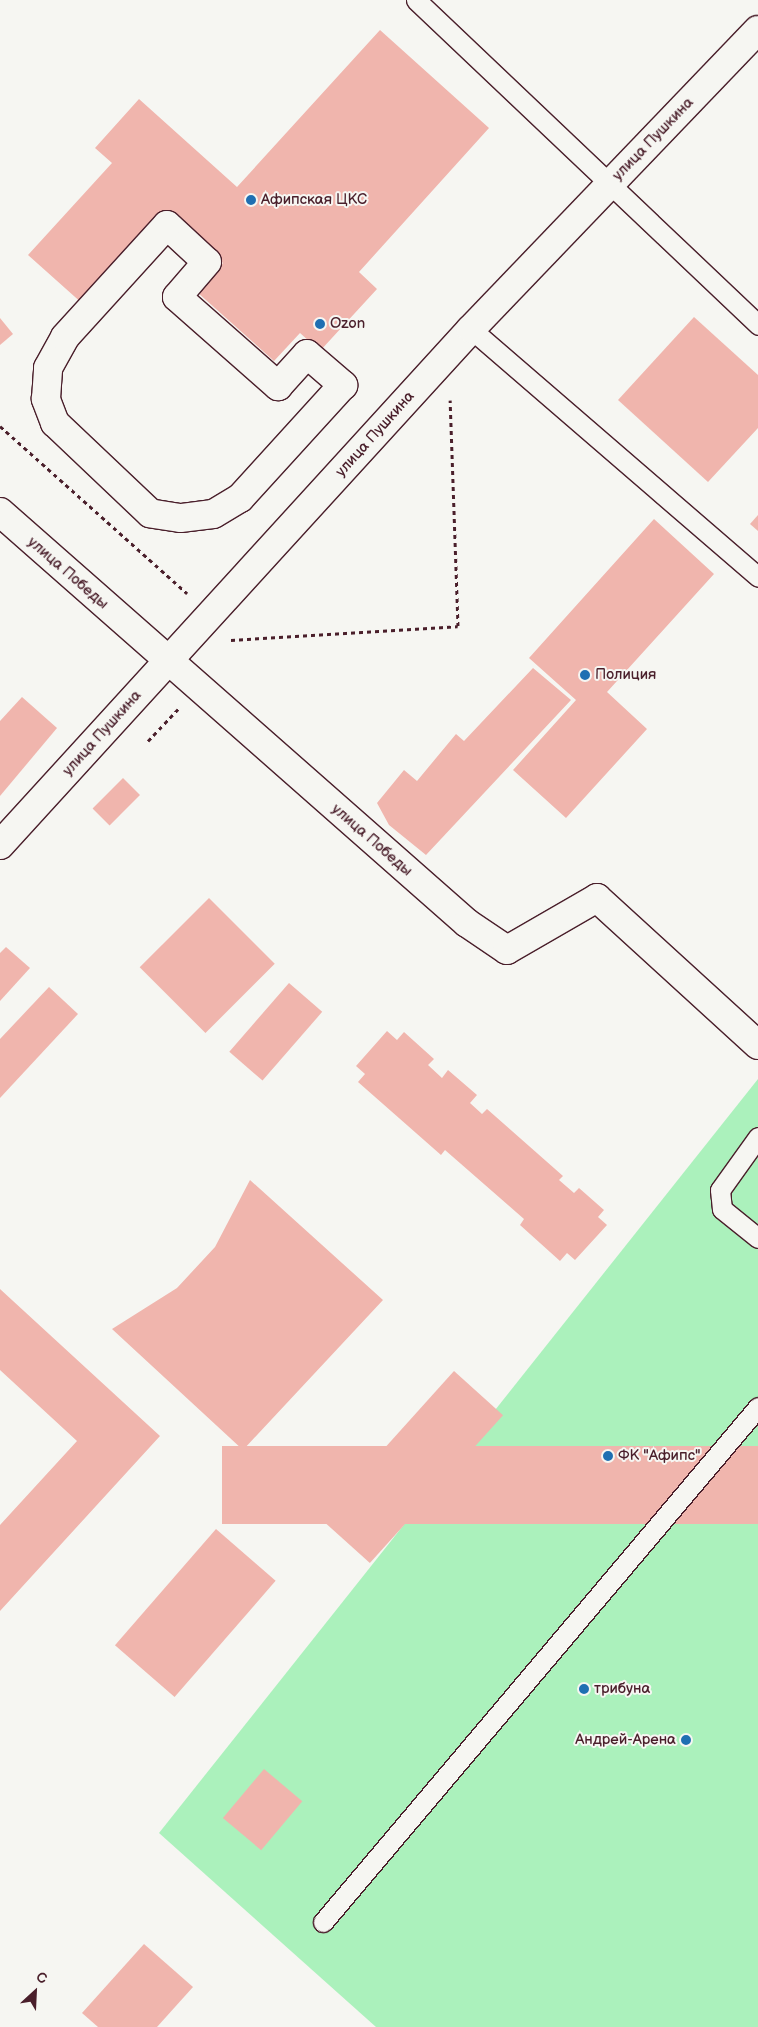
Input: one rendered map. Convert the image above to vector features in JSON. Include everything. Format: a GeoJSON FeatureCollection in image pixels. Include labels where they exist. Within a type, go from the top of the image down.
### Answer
{"type":"FeatureCollection","features":[{"type":"Feature","properties":{"kind":"street","name":"улица Пушкина"},"geometry":{"type":"LineString","coordinates":[[0,845],[471,329],[758,30]]}},
{"type":"Feature","properties":{"kind":"street"},"geometry":{"type":"LineString","coordinates":[[167,225],[208,262],[177,297],[278,386],[307,354],[343,385],[240,498],[213,514],[180,518],[150,513],[55,423],[46,399],[48,368],[65,337],[167,225]]}},
{"type":"Feature","properties":{"kind":"street","name":"улица Победы"},"geometry":{"type":"LineString","coordinates":[[0,512],[467,923],[507,950],[596,898],[758,1045]]}},
{"type":"Feature","properties":{"kind":"lane"},"geometry":{"type":"LineString","coordinates":[[416,0],[612,182],[758,325]]}},
{"type":"Feature","properties":{"kind":"lane"},"geometry":{"type":"LineString","coordinates":[[471,329],[758,577]]}},
{"type":"Feature","properties":{"kind":"lane"},"geometry":{"type":"LineString","coordinates":[[758,1137],[720,1190],[722,1209],[758,1238]]}},
{"type":"Feature","properties":{"kind":"lane"},"geometry":{"type":"LineString","coordinates":[[323,1922],[758,1407]]}},
{"type":"Feature","properties":{"kind":"path"},"geometry":{"type":"LineString","coordinates":[[226,640],[458,626],[449,389]]}},
{"type":"Feature","properties":{"kind":"path"},"geometry":{"type":"LineString","coordinates":[[0,426],[211,614]]}},
{"type":"Feature","properties":{"kind":"green space","name":"ФК \"Афипс\""},"geometry":{"type":"Polygon","coordinates":[[[758,1079],[758,2027],[376,2027],[159,1833],[758,1079]]]}},
{"type":"Feature","properties":{"kind":"building","name":"Афипская ЦКС"},"geometry":{"type":"Polygon","coordinates":[[[380,30],[489,128],[359,272],[377,289],[320,351],[300,333],[274,361],[197,292],[223,263],[167,213],[84,305],[28,255],[112,163],[95,148],[139,99],[237,187],[380,30]]]}},
{"type":"Feature","properties":{"kind":"building"},"geometry":{"type":"Polygon","coordinates":[[[694,317],[758,375],[758,428],[708,482],[618,400],[694,317]]]}},
{"type":"Feature","properties":{"kind":"building"},"geometry":{"type":"Polygon","coordinates":[[[0,318],[13,334],[0,345],[0,318]]]}},
{"type":"Feature","properties":{"kind":"building"},"geometry":{"type":"Polygon","coordinates":[[[758,515],[758,531],[750,524],[758,515]]]}},
{"type":"Feature","properties":{"kind":"building","name":"Полиция"},"geometry":{"type":"Polygon","coordinates":[[[654,519],[714,574],[607,692],[647,729],[566,818],[513,770],[576,700],[529,658],[654,519]]]}},
{"type":"Feature","properties":{"kind":"building"},"geometry":{"type":"Polygon","coordinates":[[[533,668],[571,700],[426,855],[389,825],[377,803],[404,770],[417,781],[456,734],[464,741],[533,668]]]}},
{"type":"Feature","properties":{"kind":"building"},"geometry":{"type":"Polygon","coordinates":[[[22,697],[57,728],[0,796],[0,721],[22,697]]]}},
{"type":"Feature","properties":{"kind":"building"},"geometry":{"type":"Polygon","coordinates":[[[123,778],[140,795],[110,825],[93,808],[123,778]]]}},
{"type":"Feature","properties":{"kind":"building"},"geometry":{"type":"Polygon","coordinates":[[[209,898],[275,964],[205,1033],[140,967],[209,898]]]}},
{"type":"Feature","properties":{"kind":"building"},"geometry":{"type":"Polygon","coordinates":[[[6,947],[30,968],[0,1001],[0,953],[6,947]]]}},
{"type":"Feature","properties":{"kind":"building"},"geometry":{"type":"Polygon","coordinates":[[[289,983],[322,1012],[263,1081],[229,1052],[289,983]]]}},
{"type":"Feature","properties":{"kind":"building"},"geometry":{"type":"Polygon","coordinates":[[[49,987],[78,1014],[0,1098],[0,1039],[49,987]]]}},
{"type":"Feature","properties":{"kind":"building"},"geometry":{"type":"Polygon","coordinates":[[[387,1031],[397,1040],[404,1032],[434,1059],[428,1065],[442,1078],[448,1070],[477,1095],[470,1103],[482,1114],[487,1109],[563,1176],[559,1180],[574,1193],[579,1188],[604,1210],[598,1217],[607,1225],[575,1260],[567,1253],[560,1261],[520,1225],[524,1219],[445,1150],[441,1155],[358,1082],[365,1074],[356,1066],[387,1031]]]}},
{"type":"Feature","properties":{"kind":"building"},"geometry":{"type":"Polygon","coordinates":[[[250,1180],[383,1300],[243,1450],[112,1329],[177,1288],[215,1247],[250,1180]]]}},
{"type":"Feature","properties":{"kind":"building"},"geometry":{"type":"Polygon","coordinates":[[[0,1289],[160,1436],[0,1611],[0,1525],[77,1441],[0,1370],[0,1289]]]}},
{"type":"Feature","properties":{"kind":"building"},"geometry":{"type":"Polygon","coordinates":[[[454,1371],[503,1415],[370,1563],[321,1519],[454,1371]]]}},
{"type":"Feature","properties":{"kind":"building"},"geometry":{"type":"Polygon","coordinates":[[[222,1446],[758,1446],[758,1524],[222,1524],[222,1446]]]}},
{"type":"Feature","properties":{"kind":"building"},"geometry":{"type":"Polygon","coordinates":[[[216,1529],[276,1581],[175,1697],[115,1645],[216,1529]]]}},
{"type":"Feature","properties":{"kind":"building"},"geometry":{"type":"Polygon","coordinates":[[[264,1769],[302,1801],[261,1850],[223,1818],[264,1769]]]}},
{"type":"Feature","properties":{"kind":"building"},"geometry":{"type":"Polygon","coordinates":[[[144,1944],[193,1987],[157,2027],[98,2027],[82,2013],[144,1944]]]}},
{"type":"Feature","properties":{"kind":"place","name":"Афипская ЦКС"},"geometry":{"type":"Point","coordinates":[251,200]}},
{"type":"Feature","properties":{"kind":"place","name":"Ozon"},"geometry":{"type":"Point","coordinates":[320,324]}},
{"type":"Feature","properties":{"kind":"place","name":"Полиция"},"geometry":{"type":"Point","coordinates":[585,675]}},
{"type":"Feature","properties":{"kind":"place","name":"ФК \"Афипс\""},"geometry":{"type":"Point","coordinates":[608,1456]}},
{"type":"Feature","properties":{"kind":"place","name":"трибуна"},"geometry":{"type":"Point","coordinates":[584,1689]}},
{"type":"Feature","properties":{"kind":"place","name":"Андрей-Арена"},"geometry":{"type":"Point","coordinates":[686,1740]}}]}
